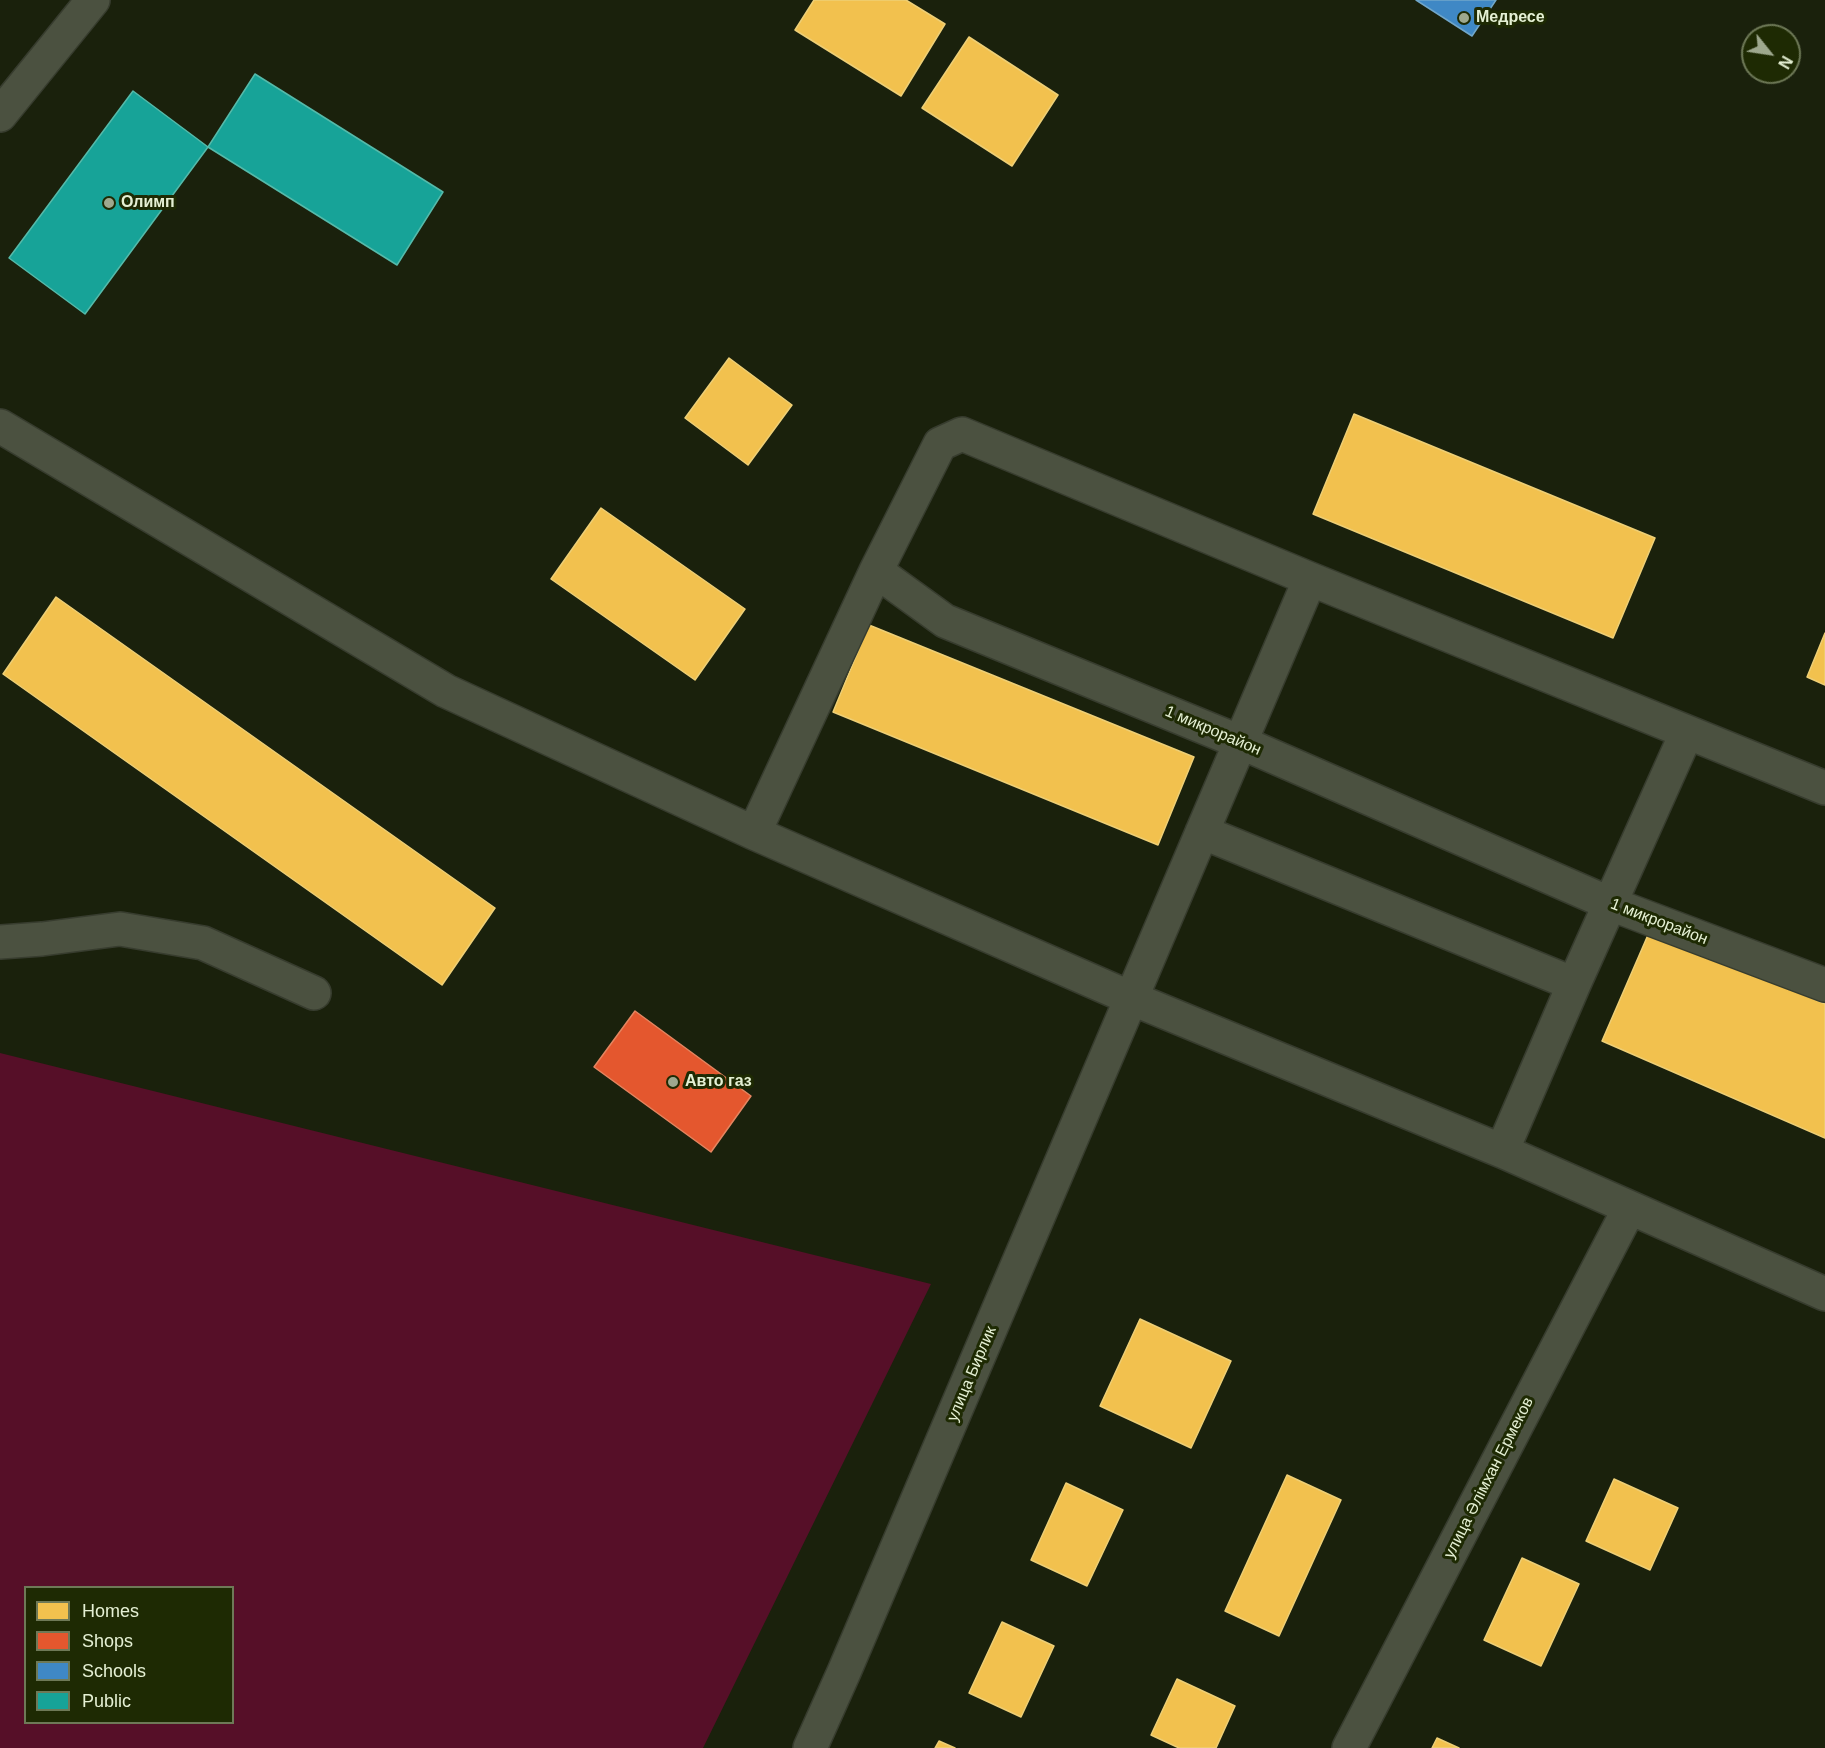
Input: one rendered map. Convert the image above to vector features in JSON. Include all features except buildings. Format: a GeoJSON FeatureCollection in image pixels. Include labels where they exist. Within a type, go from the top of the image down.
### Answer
{"type":"FeatureCollection","features":[{"type":"Feature","properties":{"kind":"street"},"geometry":{"type":"LineString","coordinates":[[0,115],[93,0]]}},
{"type":"Feature","properties":{"kind":"street"},"geometry":{"type":"LineString","coordinates":[[0,426],[446,691],[754,833],[1132,999],[1502,1151],[1825,1294]]}},
{"type":"Feature","properties":{"kind":"street"},"geometry":{"type":"LineString","coordinates":[[754,833],[876,571],[940,444],[962,434],[1310,579],[1825,788]]}},
{"type":"Feature","properties":{"kind":"street","name":"1 микрорайон"},"geometry":{"type":"LineString","coordinates":[[876,571],[945,621],[1240,742],[1611,904],[1825,985]]}},
{"type":"Feature","properties":{"kind":"street","name":"улица Бирлик"},"geometry":{"type":"LineString","coordinates":[[810,1748],[1310,579]]}},
{"type":"Feature","properties":{"kind":"street"},"geometry":{"type":"LineString","coordinates":[[1502,1151],[1687,732]]}},
{"type":"Feature","properties":{"kind":"street"},"geometry":{"type":"LineString","coordinates":[[1202,832],[1574,984]]}},
{"type":"Feature","properties":{"kind":"street"},"geometry":{"type":"LineString","coordinates":[[0,942],[120,929],[203,943],[314,993]]}},
{"type":"Feature","properties":{"kind":"street","name":"улица Әлімхан Ермеков"},"geometry":{"type":"LineString","coordinates":[[1349,1748],[1629,1209]]}},
{"type":"Feature","properties":{"kind":"shaded area"},"geometry":{"type":"Polygon","coordinates":[[[0,1053],[931,1284],[703,1748],[0,1748],[0,1053]]]}},
{"type":"Feature","properties":{"kind":"place","name":"Медресе"},"geometry":{"type":"Point","coordinates":[1464,18]}},
{"type":"Feature","properties":{"kind":"place","name":"Олимп"},"geometry":{"type":"Point","coordinates":[109,203]}},
{"type":"Feature","properties":{"kind":"place","name":"Авто газ"},"geometry":{"type":"Point","coordinates":[673,1082]}}]}
